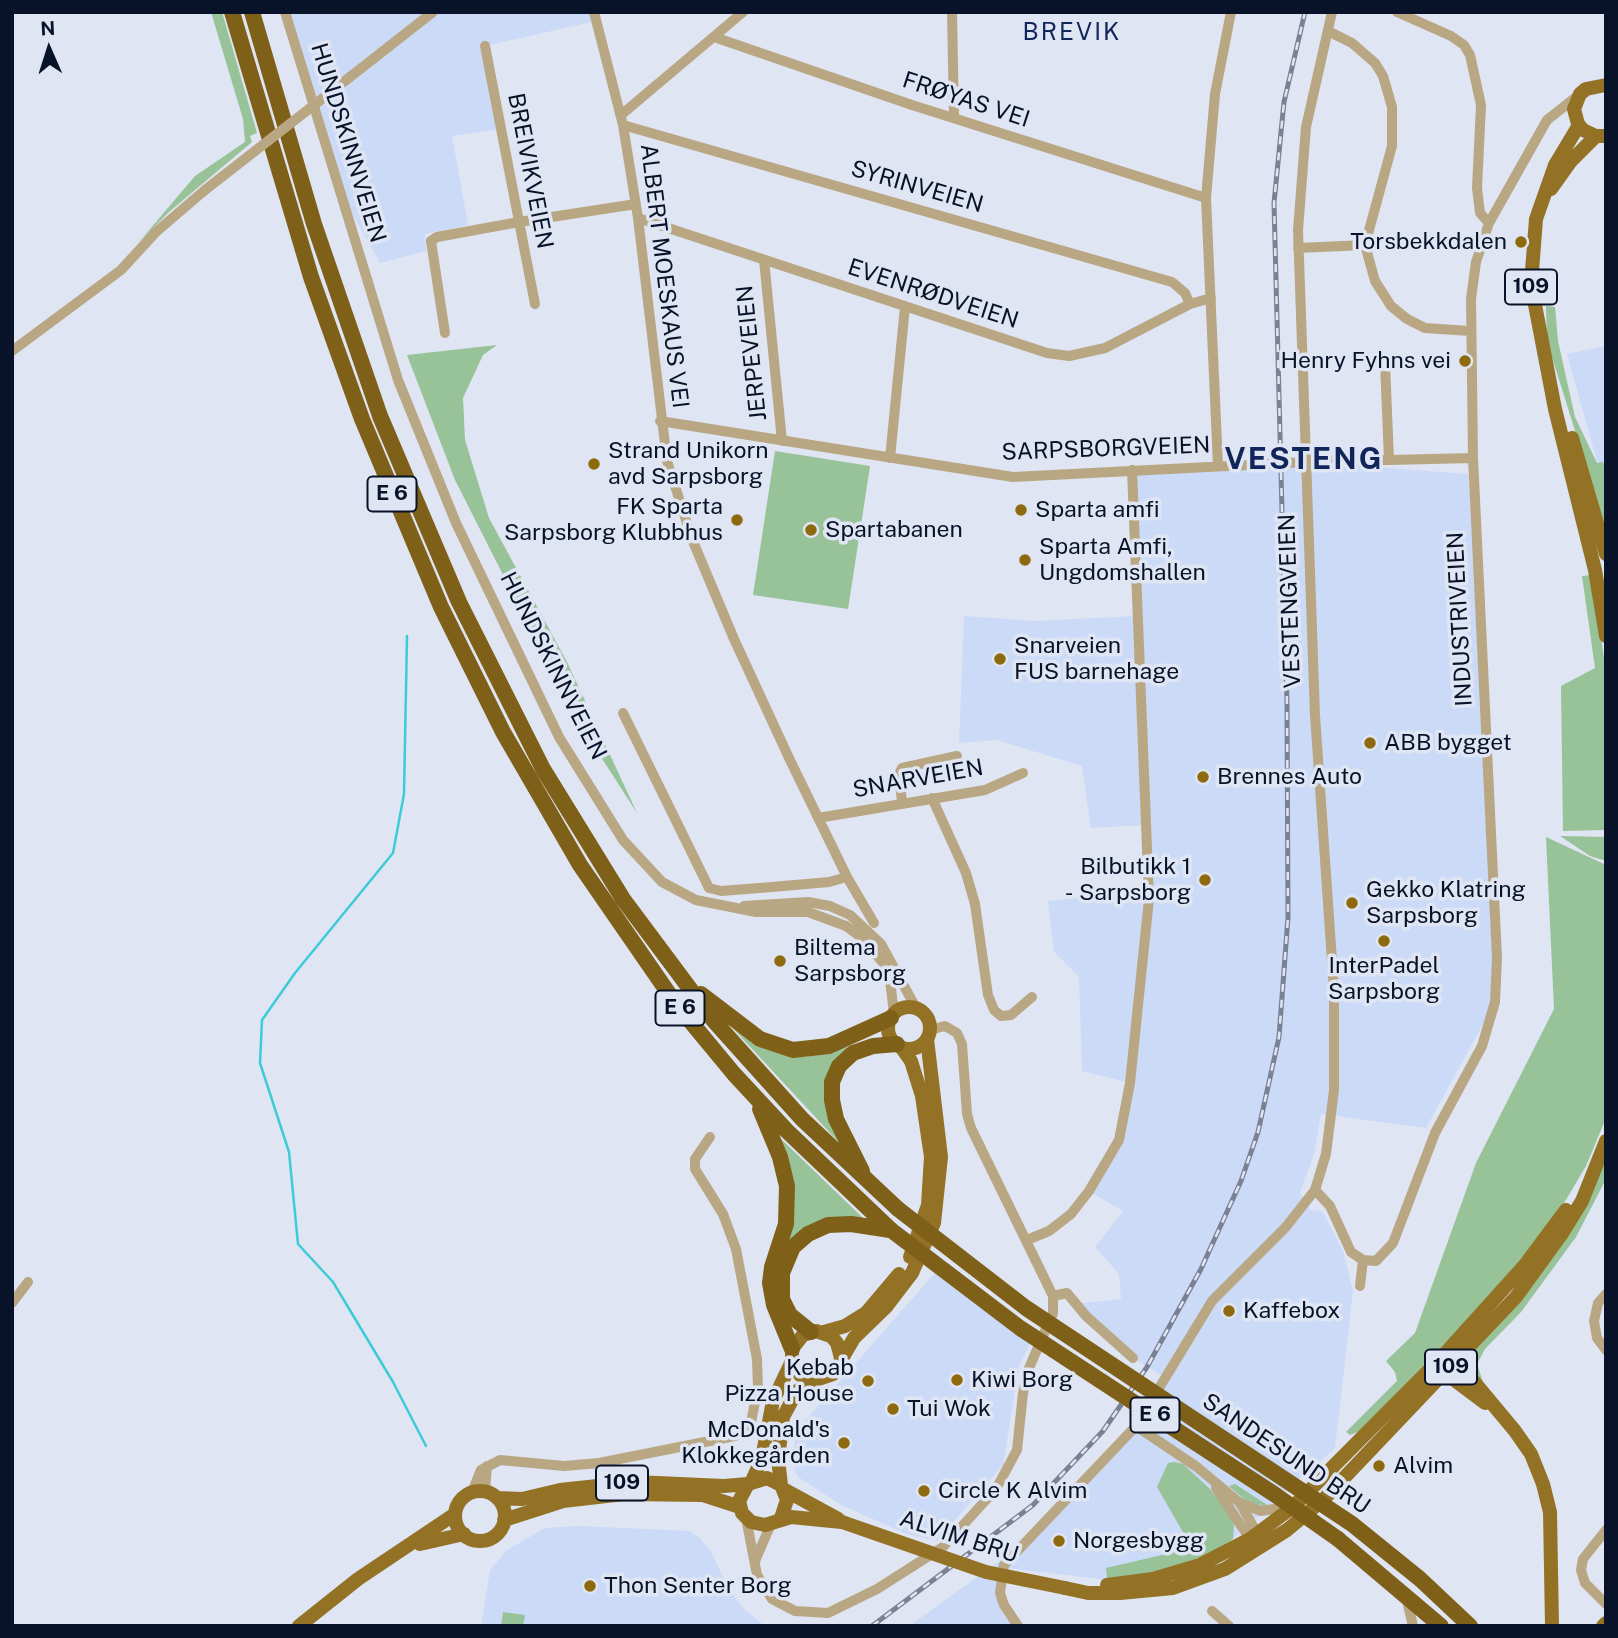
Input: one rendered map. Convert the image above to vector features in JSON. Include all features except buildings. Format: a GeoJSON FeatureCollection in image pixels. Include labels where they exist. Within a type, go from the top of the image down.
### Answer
{"type":"FeatureCollection","features":[{"type":"Feature","properties":{"kind":"highway","name":"E 6"},"geometry":{"type":"LineString","coordinates":[[232,12],[296,228],[335,348],[396,504],[456,639],[527,777],[595,888],[676,1004],[753,1095],[811,1156],[891,1230]]}},
{"type":"Feature","properties":{"kind":"highway","name":"E 6"},"geometry":{"type":"LineString","coordinates":[[251,12],[345,320],[399,463],[495,679],[543,769],[623,899],[677,974],[754,1068],[870,1185]]}},
{"type":"Feature","properties":{"kind":"highway","name":"E 6"},"geometry":{"type":"LineString","coordinates":[[677,974],[749,1032],[781,1048],[804,1051],[829,1046],[893,1016]]}},
{"type":"Feature","properties":{"kind":"highway","name":"E 6"},"geometry":{"type":"LineString","coordinates":[[870,1185],[836,1119],[832,1082],[839,1066],[853,1054],[873,1046],[899,1045]]}},
{"type":"Feature","properties":{"kind":"highway","name":"E 6"},"geometry":{"type":"LineString","coordinates":[[753,1095],[786,1177],[787,1215],[770,1283],[774,1305],[792,1355]]}},
{"type":"Feature","properties":{"kind":"highway","name":"SANDESUND BRU"},"geometry":{"type":"LineString","coordinates":[[870,1185],[1006,1294],[1342,1517],[1420,1579],[1469,1626]]}},
{"type":"Feature","properties":{"kind":"highway","name":"E 6"},"geometry":{"type":"LineString","coordinates":[[818,1332],[790,1315],[782,1299],[782,1273],[793,1247],[808,1234],[828,1225],[851,1224],[891,1230]]}},
{"type":"Feature","properties":{"kind":"highway","name":"SANDESUND BRU"},"geometry":{"type":"LineString","coordinates":[[891,1230],[1020,1328],[1308,1517],[1382,1574],[1441,1626]]}},
{"type":"Feature","properties":{"kind":"main road"},"geometry":{"type":"LineString","coordinates":[[1580,94],[1594,85],[1605,85]]}},
{"type":"Feature","properties":{"kind":"main road","name":"109"},"geometry":{"type":"LineString","coordinates":[[1580,94],[1574,108],[1578,124],[1555,165],[1533,233],[1531,284],[1548,372],[1588,534],[1606,636]]}},
{"type":"Feature","properties":{"kind":"main road","name":"109"},"geometry":{"type":"LineString","coordinates":[[1542,202],[1571,161],[1601,136],[1578,124]]}},
{"type":"Feature","properties":{"kind":"main road","name":"109"},"geometry":{"type":"LineString","coordinates":[[1548,372],[1562,406],[1606,554]]}},
{"type":"Feature","properties":{"kind":"main road"},"geometry":{"type":"LineString","coordinates":[[743,1513],[741,1494],[762,1458],[773,1401],[799,1338],[854,1321],[886,1292],[909,1259],[924,1220],[932,1173],[928,1126],[916,1073],[889,1032],[893,1016],[902,1009],[916,1008],[927,1017],[941,1157],[934,1223],[923,1251],[903,1285],[854,1338],[833,1374],[815,1380],[797,1391],[783,1417],[778,1459],[787,1506],[776,1521]]}},
{"type":"Feature","properties":{"kind":"main road"},"geometry":{"type":"LineString","coordinates":[[899,1045],[915,1048],[928,1034]]}},
{"type":"Feature","properties":{"kind":"main road","name":"109"},"geometry":{"type":"LineString","coordinates":[[1257,1540],[1516,1297],[1561,1236],[1582,1201],[1606,1141]]}},
{"type":"Feature","properties":{"kind":"main road"},"geometry":{"type":"LineString","coordinates":[[818,1332],[837,1343],[841,1357]]}},
{"type":"Feature","properties":{"kind":"main road"},"geometry":{"type":"LineString","coordinates":[[792,1355],[800,1375],[815,1380]]}},
{"type":"Feature","properties":{"kind":"main road","name":"109"},"geometry":{"type":"LineString","coordinates":[[1257,1540],[1324,1499],[1445,1373],[1449,1360]]}},
{"type":"Feature","properties":{"kind":"main road","name":"109"},"geometry":{"type":"LineString","coordinates":[[1449,1360],[1531,1454],[1543,1483],[1550,1512],[1553,1619],[1562,1626]]}},
{"type":"Feature","properties":{"kind":"main road","name":"109"},"geometry":{"type":"LineString","coordinates":[[1445,1373],[1492,1407]]}},
{"type":"Feature","properties":{"kind":"main road","name":"109"},"geometry":{"type":"LineString","coordinates":[[299,1626],[358,1579],[455,1514],[460,1501],[485,1494],[522,1499],[560,1490],[635,1482],[750,1482],[767,1478],[842,1522]]}},
{"type":"Feature","properties":{"kind":"main road","name":"109"},"geometry":{"type":"LineString","coordinates":[[411,1546],[464,1534],[474,1540],[491,1538],[504,1520],[563,1501],[649,1492],[703,1495],[743,1513],[758,1525],[776,1521],[842,1522]]}},
{"type":"Feature","properties":{"kind":"main road"},"geometry":{"type":"LineString","coordinates":[[485,1494],[505,1512],[504,1520]]}},
{"type":"Feature","properties":{"kind":"main road"},"geometry":{"type":"LineString","coordinates":[[455,1514],[464,1534]]}},
{"type":"Feature","properties":{"kind":"main road","name":"ALVIM BRU"},"geometry":{"type":"LineString","coordinates":[[842,1522],[986,1572],[1065,1588],[1119,1584],[1179,1573],[1257,1540]]}},
{"type":"Feature","properties":{"kind":"street","name":"HUNDSKINNVEIEN"},"geometry":{"type":"LineString","coordinates":[[285,12],[398,380],[456,523],[553,725],[623,840],[662,882],[688,898],[756,912],[808,912],[846,926],[862,938],[884,964],[890,980],[893,1016]]}},
{"type":"Feature","properties":{"kind":"street"},"geometry":{"type":"LineString","coordinates":[[12,351],[121,270],[156,232],[205,190],[433,12]]}},
{"type":"Feature","properties":{"kind":"street","name":"ALBERT MOESKAUS VEI"},"geometry":{"type":"LineString","coordinates":[[594,12],[622,120],[636,204],[660,422],[667,461],[692,539],[734,639],[847,877],[874,923]]}},
{"type":"Feature","properties":{"kind":"street"},"geometry":{"type":"LineString","coordinates":[[622,120],[743,12]]}},
{"type":"Feature","properties":{"kind":"street"},"geometry":{"type":"LineString","coordinates":[[952,12],[954,117]]}},
{"type":"Feature","properties":{"kind":"street"},"geometry":{"type":"LineString","coordinates":[[1218,466],[1206,198],[1215,94],[1231,12]]}},
{"type":"Feature","properties":{"kind":"street","name":"VESTENGVEIEN"},"geometry":{"type":"LineString","coordinates":[[1315,1190],[1326,1154],[1332,1115],[1335,1021],[1315,715],[1298,248],[1300,177],[1306,127],[1332,12]]}},
{"type":"Feature","properties":{"kind":"street"},"geometry":{"type":"LineString","coordinates":[[1396,12],[1451,36],[1464,45],[1470,55],[1481,106],[1477,188],[1480,212],[1489,223]]}},
{"type":"Feature","properties":{"kind":"street"},"geometry":{"type":"LineString","coordinates":[[1328,31],[1358,47],[1374,63],[1383,76],[1392,107],[1392,146],[1371,216],[1366,245],[1375,281],[1396,311],[1425,328],[1470,331]]}},
{"type":"Feature","properties":{"kind":"street","name":"FRØYAS VEI"},"geometry":{"type":"LineString","coordinates":[[713,37],[1206,198]]}},
{"type":"Feature","properties":{"kind":"street","name":"BREIVIKVEIEN"},"geometry":{"type":"LineString","coordinates":[[485,46],[535,304]]}},
{"type":"Feature","properties":{"kind":"street","name":"INDUSTRIVEIEN"},"geometry":{"type":"LineString","coordinates":[[1363,1260],[1376,1261],[1393,1243],[1435,1133],[1482,1046],[1495,1002],[1497,958],[1473,458],[1470,331],[1476,262],[1489,223],[1524,165],[1540,130],[1580,94]]}},
{"type":"Feature","properties":{"kind":"street"},"geometry":{"type":"LineString","coordinates":[[1552,117],[1578,124]]}},
{"type":"Feature","properties":{"kind":"street","name":"SYRINVEIEN"},"geometry":{"type":"LineString","coordinates":[[622,120],[1172,282],[1185,293],[1190,304]]}},
{"type":"Feature","properties":{"kind":"street"},"geometry":{"type":"LineString","coordinates":[[444,333],[431,241],[519,222],[636,204]]}},
{"type":"Feature","properties":{"kind":"street","name":"EVENRØDVEIEN"},"geometry":{"type":"LineString","coordinates":[[638,218],[1047,353],[1069,356],[1105,348],[1190,304],[1211,298]]}},
{"type":"Feature","properties":{"kind":"street"},"geometry":{"type":"LineString","coordinates":[[1298,248],[1366,245]]}},
{"type":"Feature","properties":{"kind":"street","name":"JERPEVEIEN"},"geometry":{"type":"LineString","coordinates":[[764,260],[782,441]]}},
{"type":"Feature","properties":{"kind":"street"},"geometry":{"type":"LineString","coordinates":[[890,458],[905,307]]}},
{"type":"Feature","properties":{"kind":"street"},"geometry":{"type":"LineString","coordinates":[[1385,363],[1389,460]]}},
{"type":"Feature","properties":{"kind":"street","name":"SARPSBORGVEIEN"},"geometry":{"type":"LineString","coordinates":[[660,422],[1013,477],[1306,462],[1473,458]]}},
{"type":"Feature","properties":{"kind":"street"},"geometry":{"type":"LineString","coordinates":[[1027,1240],[1049,1231],[1071,1214],[1089,1191],[1119,1140],[1129,1095],[1149,898],[1132,470]]}},
{"type":"Feature","properties":{"kind":"street"},"geometry":{"type":"LineString","coordinates":[[623,713],[709,888],[721,891],[772,887],[829,882],[847,877]]}},
{"type":"Feature","properties":{"kind":"street"},"geometry":{"type":"LineString","coordinates":[[902,802],[899,774],[902,768],[957,756]]}},
{"type":"Feature","properties":{"kind":"street","name":"SNARVEIEN"},"geometry":{"type":"LineString","coordinates":[[818,818],[985,790],[1023,773]]}},
{"type":"Feature","properties":{"kind":"street"},"geometry":{"type":"LineString","coordinates":[[932,798],[966,873],[994,1010],[1001,1016],[1011,1015],[1032,997]]}},
{"type":"Feature","properties":{"kind":"street"},"geometry":{"type":"LineString","coordinates":[[735,908],[808,902],[830,906],[850,915],[881,944],[916,1008]]}},
{"type":"Feature","properties":{"kind":"street"},"geometry":{"type":"LineString","coordinates":[[743,1513],[762,1587],[772,1599],[795,1611],[828,1613],[877,1589],[943,1547],[996,1489],[1017,1450],[1023,1393],[1029,1368],[1054,1313],[1053,1296],[971,1128],[967,1114],[962,1044],[957,1033],[945,1026],[928,1034]]}},
{"type":"Feature","properties":{"kind":"street"},"geometry":{"type":"LineString","coordinates":[[485,1494],[487,1465],[509,1460],[543,1465],[599,1463],[735,1436],[751,1422],[758,1388],[757,1359],[736,1250],[723,1214],[695,1168],[695,1159],[709,1137]]}},
{"type":"Feature","properties":{"kind":"street"},"geometry":{"type":"LineString","coordinates":[[1018,1626],[1004,1605],[1000,1593],[1004,1565],[1136,1426],[1212,1301],[1285,1228],[1315,1190],[1331,1206],[1351,1252],[1363,1260],[1360,1286]]}},
{"type":"Feature","properties":{"kind":"street"},"geometry":{"type":"LineString","coordinates":[[12,1303],[28,1282]]}},
{"type":"Feature","properties":{"kind":"street"},"geometry":{"type":"LineString","coordinates":[[1053,1296],[1067,1293],[1086,1316],[1133,1358]]}},
{"type":"Feature","properties":{"kind":"street"},"geometry":{"type":"LineString","coordinates":[[1606,1294],[1598,1303],[1594,1321],[1597,1338],[1606,1350]]}},
{"type":"Feature","properties":{"kind":"street"},"geometry":{"type":"LineString","coordinates":[[1136,1426],[1197,1467],[1240,1503],[1261,1511],[1294,1506]]}},
{"type":"Feature","properties":{"kind":"street"},"geometry":{"type":"LineString","coordinates":[[1213,1482],[1257,1540]]}},
{"type":"Feature","properties":{"kind":"street"},"geometry":{"type":"LineString","coordinates":[[1240,1503],[1257,1540]]}},
{"type":"Feature","properties":{"kind":"street"},"geometry":{"type":"LineString","coordinates":[[755,1561],[776,1521]]}},
{"type":"Feature","properties":{"kind":"street"},"geometry":{"type":"LineString","coordinates":[[1606,1530],[1583,1559],[1581,1570],[1584,1583],[1606,1604]]}},
{"type":"Feature","properties":{"kind":"street"},"geometry":{"type":"LineString","coordinates":[[1408,1605],[1413,1626]]}},
{"type":"Feature","properties":{"kind":"street"},"geometry":{"type":"LineString","coordinates":[[1212,1611],[1229,1626]]}},
{"type":"Feature","properties":{"kind":"shaded area"},"geometry":{"type":"Polygon","coordinates":[[[281,12],[594,12],[596,21],[485,46],[501,129],[452,136],[468,225],[425,234],[426,251],[380,263],[334,181],[281,12]]]}},
{"type":"Feature","properties":{"kind":"shaded area"},"geometry":{"type":"Polygon","coordinates":[[[1606,346],[1606,493],[1567,354],[1606,346]]]}},
{"type":"Feature","properties":{"kind":"shaded area"},"geometry":{"type":"Polygon","coordinates":[[[1306,462],[1468,474],[1482,645],[1495,1002],[1426,1128],[1321,1114],[1314,1154],[1300,1193],[1311,1210],[1323,1212],[1343,1251],[1353,1291],[1335,1448],[1226,1545],[1107,1580],[1008,1568],[1000,1593],[1018,1626],[909,1626],[997,1563],[1059,1510],[1136,1426],[1166,1378],[1133,1358],[1076,1304],[1121,1299],[1119,1274],[1095,1247],[1123,1211],[1089,1191],[1119,1140],[1126,1082],[1082,1071],[1079,977],[1054,952],[1048,901],[1149,890],[1146,825],[1091,828],[1082,766],[997,740],[959,743],[964,616],[1035,621],[1137,616],[1132,470],[1306,462]]]}},
{"type":"Feature","properties":{"kind":"shaded area"},"geometry":{"type":"Polygon","coordinates":[[[941,1266],[1036,1331],[1019,1366],[1003,1465],[937,1541],[907,1534],[841,1505],[798,1477],[792,1463],[796,1431],[941,1266]]]}},
{"type":"Feature","properties":{"kind":"shaded area"},"geometry":{"type":"Polygon","coordinates":[[[578,1526],[689,1531],[699,1537],[710,1550],[729,1589],[745,1610],[765,1626],[481,1626],[490,1570],[507,1550],[545,1528],[578,1526]]]}},
{"type":"Feature","properties":{"kind":"green space"},"geometry":{"type":"Polygon","coordinates":[[[211,12],[222,12],[257,133],[250,136],[252,142],[169,212],[139,242],[195,176],[245,142],[243,119],[211,12]]]}},
{"type":"Feature","properties":{"kind":"green space"},"geometry":{"type":"Polygon","coordinates":[[[1546,306],[1555,307],[1558,341],[1575,417],[1597,463],[1603,462],[1606,471],[1606,530],[1547,341],[1546,306]]]}},
{"type":"Feature","properties":{"kind":"green space"},"geometry":{"type":"Polygon","coordinates":[[[497,345],[483,355],[463,398],[465,440],[489,518],[567,662],[637,813],[574,715],[455,480],[407,355],[497,345]]]}},
{"type":"Feature","properties":{"kind":"green space","name":"Spartabanen"},"geometry":{"type":"Polygon","coordinates":[[[775,451],[870,466],[848,609],[753,595],[775,451]]]}},
{"type":"Feature","properties":{"kind":"green space"},"geometry":{"type":"Polygon","coordinates":[[[1592,575],[1606,672],[1606,830],[1563,831],[1561,686],[1595,668],[1582,576],[1592,575]]]}},
{"type":"Feature","properties":{"kind":"green space"},"geometry":{"type":"Polygon","coordinates":[[[1560,836],[1606,837],[1606,861],[1590,856],[1560,836]]]}},
{"type":"Feature","properties":{"kind":"green space"},"geometry":{"type":"Polygon","coordinates":[[[1546,837],[1606,865],[1606,1118],[1586,1166],[1557,1215],[1487,1301],[1358,1432],[1350,1435],[1346,1432],[1397,1381],[1395,1372],[1386,1361],[1415,1333],[1476,1163],[1554,1009],[1546,837]]]}},
{"type":"Feature","properties":{"kind":"green space"},"geometry":{"type":"Polygon","coordinates":[[[728,1023],[753,1042],[783,1054],[805,1057],[846,1046],[848,1051],[834,1063],[845,1149],[728,1023]]]}},
{"type":"Feature","properties":{"kind":"green space"},"geometry":{"type":"Polygon","coordinates":[[[778,1136],[863,1218],[791,1243],[786,1240],[778,1136]]]}},
{"type":"Feature","properties":{"kind":"green space"},"geometry":{"type":"Polygon","coordinates":[[[1606,1160],[1606,1179],[1576,1237],[1521,1312],[1485,1349],[1477,1364],[1484,1385],[1468,1366],[1470,1356],[1606,1160]]]}},
{"type":"Feature","properties":{"kind":"green space"},"geometry":{"type":"Polygon","coordinates":[[[1168,1463],[1183,1464],[1209,1488],[1224,1507],[1234,1524],[1233,1539],[1216,1552],[1149,1575],[1107,1580],[1106,1568],[1192,1548],[1157,1487],[1168,1463]]]}},
{"type":"Feature","properties":{"kind":"green space"},"geometry":{"type":"Polygon","coordinates":[[[1235,1484],[1272,1508],[1246,1501],[1229,1486],[1235,1484]]]}},
{"type":"Feature","properties":{"kind":"green space"},"geometry":{"type":"Polygon","coordinates":[[[503,1612],[525,1615],[523,1626],[501,1626],[503,1612]]]}},
{"type":"Feature","properties":{"kind":"waterway"},"geometry":{"type":"LineString","coordinates":[[407,636],[404,794],[393,853],[295,973],[262,1020],[260,1063],[289,1152],[298,1244],[333,1282],[393,1382],[426,1446]]}},
{"type":"Feature","properties":{"kind":"railway"},"geometry":{"type":"LineString","coordinates":[[872,1626],[1033,1505],[1103,1431],[1147,1367],[1201,1269],[1241,1181],[1258,1132],[1279,1037],[1288,917],[1287,704],[1274,203],[1284,102],[1305,12]]}},
{"type":"Feature","properties":{"kind":"place","name":"Torsbekkdalen"},"geometry":{"type":"Point","coordinates":[1521,242]}},
{"type":"Feature","properties":{"kind":"place","name":"Henry Fyhns vei"},"geometry":{"type":"Point","coordinates":[1465,361]}},
{"type":"Feature","properties":{"kind":"place","name":"Strand Unikorn avd Sarpsborg"},"geometry":{"type":"Point","coordinates":[594,464]}},
{"type":"Feature","properties":{"kind":"place","name":"Sparta amfi"},"geometry":{"type":"Point","coordinates":[1021,510]}},
{"type":"Feature","properties":{"kind":"place","name":"FK Sparta Sarpsborg Klubbhus"},"geometry":{"type":"Point","coordinates":[737,520]}},
{"type":"Feature","properties":{"kind":"place","name":"Spartabanen"},"geometry":{"type":"Point","coordinates":[811,530]}},
{"type":"Feature","properties":{"kind":"place","name":"Sparta Amfi, Ungdomshallen"},"geometry":{"type":"Point","coordinates":[1025,560]}},
{"type":"Feature","properties":{"kind":"place","name":"Snarveien FUS barnehage"},"geometry":{"type":"Point","coordinates":[1000,659]}},
{"type":"Feature","properties":{"kind":"place","name":"ABB bygget"},"geometry":{"type":"Point","coordinates":[1370,743]}},
{"type":"Feature","properties":{"kind":"place","name":"Brennes Auto"},"geometry":{"type":"Point","coordinates":[1203,777]}},
{"type":"Feature","properties":{"kind":"place","name":"Bilbutikk 1 - Sarpsborg"},"geometry":{"type":"Point","coordinates":[1205,880]}},
{"type":"Feature","properties":{"kind":"place","name":"Gekko Klatring Sarpsborg"},"geometry":{"type":"Point","coordinates":[1352,903]}},
{"type":"Feature","properties":{"kind":"place","name":"InterPadel Sarpsborg"},"geometry":{"type":"Point","coordinates":[1384,941]}},
{"type":"Feature","properties":{"kind":"place","name":"Biltema Sarpsborg"},"geometry":{"type":"Point","coordinates":[780,961]}},
{"type":"Feature","properties":{"kind":"place","name":"Kaffebox"},"geometry":{"type":"Point","coordinates":[1229,1311]}},
{"type":"Feature","properties":{"kind":"place","name":"Kiwi Borg"},"geometry":{"type":"Point","coordinates":[957,1380]}},
{"type":"Feature","properties":{"kind":"place","name":"Kebab Pizza House"},"geometry":{"type":"Point","coordinates":[868,1381]}},
{"type":"Feature","properties":{"kind":"place","name":"Tui Wok"},"geometry":{"type":"Point","coordinates":[893,1409]}},
{"type":"Feature","properties":{"kind":"place","name":"McDonald's Klokkegården"},"geometry":{"type":"Point","coordinates":[844,1443]}},
{"type":"Feature","properties":{"kind":"place","name":"Alvim"},"geometry":{"type":"Point","coordinates":[1379,1466]}},
{"type":"Feature","properties":{"kind":"place","name":"Circle K Alvim"},"geometry":{"type":"Point","coordinates":[924,1491]}},
{"type":"Feature","properties":{"kind":"place","name":"Norgesbygg"},"geometry":{"type":"Point","coordinates":[1059,1541]}},
{"type":"Feature","properties":{"kind":"place","name":"Thon Senter Borg"},"geometry":{"type":"Point","coordinates":[590,1586]}},
{"type":"Feature","properties":{"kind":"district","name":"BREVIK"},"geometry":{"type":"Point","coordinates":[1072,33]}},
{"type":"Feature","properties":{"kind":"district","name":"VESTENG"},"geometry":{"type":"Point","coordinates":[1304,460]}}]}
